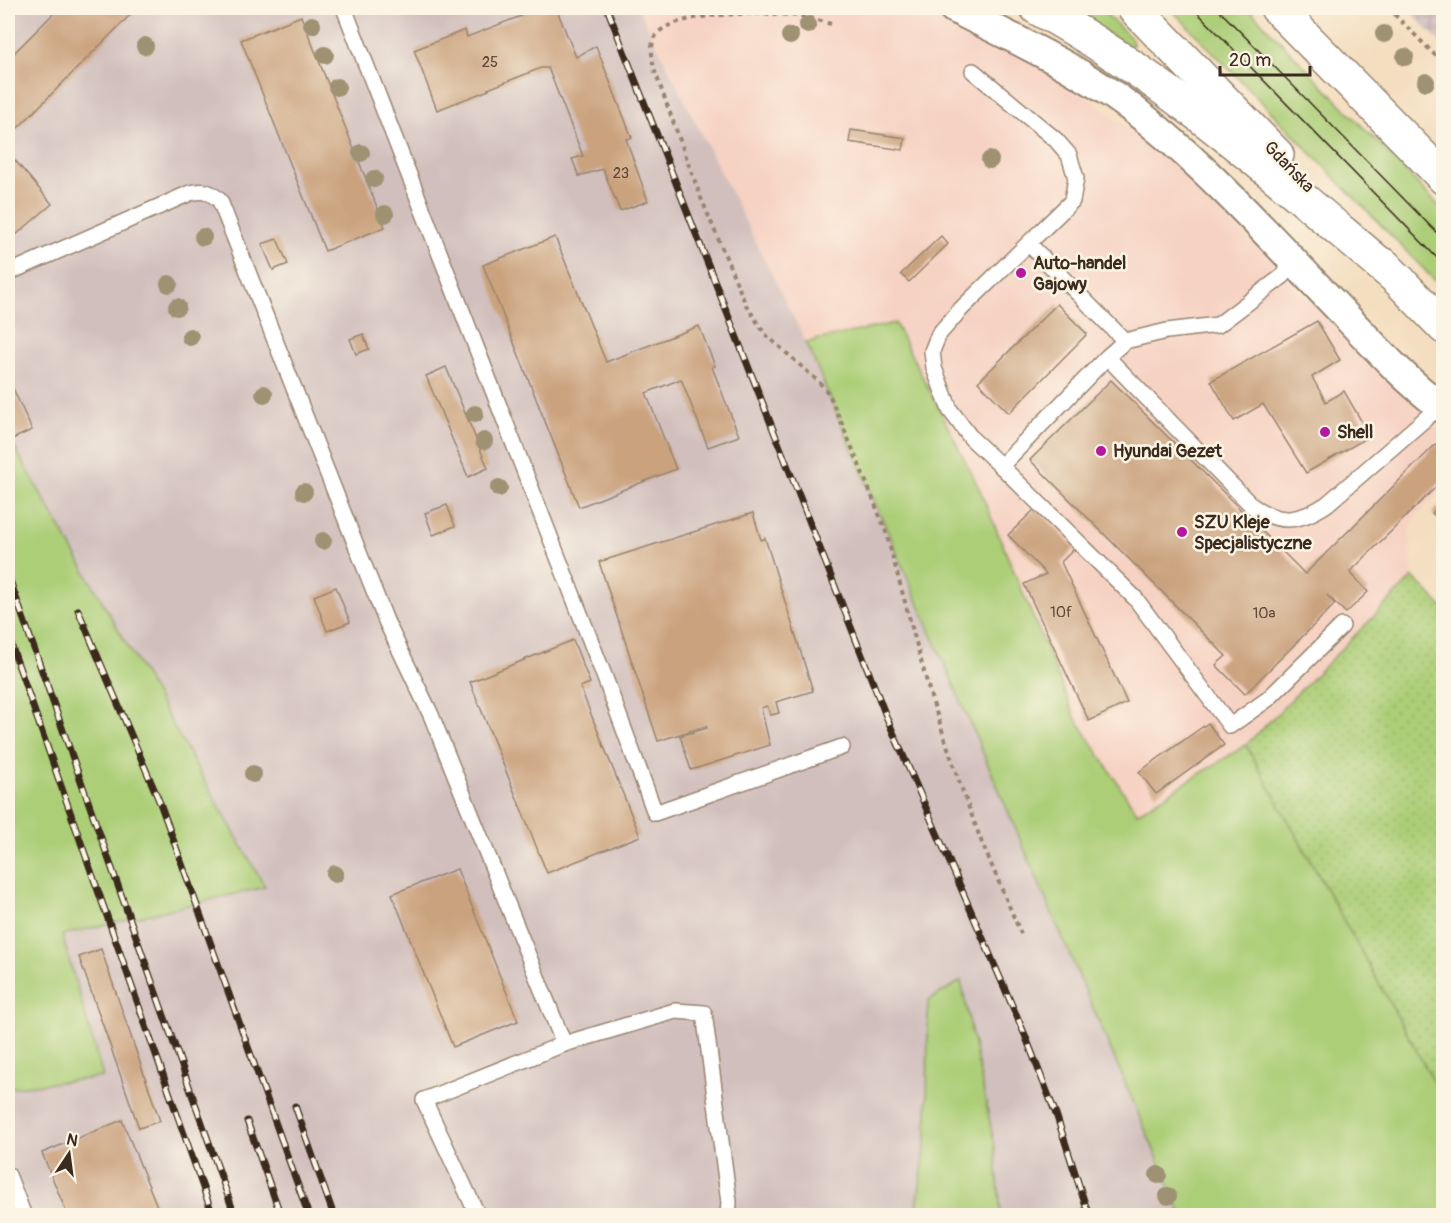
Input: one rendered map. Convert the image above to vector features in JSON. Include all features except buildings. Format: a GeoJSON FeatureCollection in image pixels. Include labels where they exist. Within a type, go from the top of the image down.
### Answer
{"type":"FeatureCollection","features":[{"type":"Feature","properties":{"kind":"main road"},"geometry":{"type":"LineString","coordinates":[[1037,8],[1087,36],[1184,103],[1400,281]]}},
{"type":"Feature","properties":{"kind":"main road","name":"Gdańska"},"geometry":{"type":"LineString","coordinates":[[1134,8],[1443,327]]}},
{"type":"Feature","properties":{"kind":"main road"},"geometry":{"type":"LineString","coordinates":[[1277,8],[1443,178]]}},
{"type":"Feature","properties":{"kind":"main road"},"geometry":{"type":"LineString","coordinates":[[1309,8],[1408,143]]}},
{"type":"Feature","properties":{"kind":"street"},"geometry":{"type":"LineString","coordinates":[[939,10],[1064,64],[1147,120],[1208,175],[1405,376],[1442,408]]}},
{"type":"Feature","properties":{"kind":"lane"},"geometry":{"type":"LineString","coordinates":[[344,8],[601,668],[655,813],[842,747]]}},
{"type":"Feature","properties":{"kind":"lane"},"geometry":{"type":"LineString","coordinates":[[973,71],[1056,140],[1069,155],[1076,178],[1072,201],[960,310],[939,334],[932,351],[934,368],[950,410],[971,438],[1135,598],[1230,726],[1268,699],[1342,626]]}},
{"type":"Feature","properties":{"kind":"lane"},"geometry":{"type":"LineString","coordinates":[[8,273],[190,193],[211,192],[219,201],[386,621],[431,715],[564,1044]]}},
{"type":"Feature","properties":{"kind":"lane"},"geometry":{"type":"LineString","coordinates":[[1029,244],[1125,341]]}},
{"type":"Feature","properties":{"kind":"lane"},"geometry":{"type":"LineString","coordinates":[[1001,466],[1125,341],[1167,331],[1218,325],[1283,276],[1291,259]]}},
{"type":"Feature","properties":{"kind":"lane"},"geometry":{"type":"LineString","coordinates":[[1107,357],[1252,506],[1264,514],[1283,519],[1300,519],[1327,504],[1442,408]]}},
{"type":"Feature","properties":{"kind":"lane"},"geometry":{"type":"LineString","coordinates":[[478,1215],[424,1100],[564,1044],[675,1011],[704,1013],[729,1202],[728,1215]]}},
{"type":"Feature","properties":{"kind":"lane"},"geometry":{"type":"LineString","coordinates":[[8,1175],[24,1215]]}},
{"type":"Feature","properties":{"kind":"path"},"geometry":{"type":"LineString","coordinates":[[915,8],[939,10]]}},
{"type":"Feature","properties":{"kind":"path"},"geometry":{"type":"LineString","coordinates":[[1388,8],[1443,64]]}},
{"type":"Feature","properties":{"kind":"path"},"geometry":{"type":"LineString","coordinates":[[831,24],[800,16],[765,14],[706,16],[681,20],[657,34],[652,45],[651,56],[701,198],[746,305],[765,334],[819,382],[829,394],[856,457],[885,528],[932,697],[959,781],[982,843],[1022,936]]}},
{"type":"Feature","properties":{"kind":"shaded area"},"geometry":{"type":"Polygon","coordinates":[[[8,8],[638,8],[806,342],[1182,1215],[8,1215],[8,8]]]}},
{"type":"Feature","properties":{"kind":"shaded area"},"geometry":{"type":"Polygon","coordinates":[[[638,8],[920,8],[1062,79],[1180,167],[1351,344],[1443,425],[1443,489],[1414,519],[1409,535],[1413,577],[1246,745],[1138,813],[1075,717],[978,486],[895,323],[806,342],[638,8]]]}},
{"type":"Feature","properties":{"kind":"shaded area"},"geometry":{"type":"Polygon","coordinates":[[[1407,8],[1443,8],[1443,45],[1407,8]]]}},
{"type":"Feature","properties":{"kind":"green space"},"geometry":{"type":"Polygon","coordinates":[[[1064,8],[1100,8],[1132,39],[1133,45],[1128,46],[1064,8]]]}},
{"type":"Feature","properties":{"kind":"green space"},"geometry":{"type":"Polygon","coordinates":[[[1170,8],[1248,8],[1443,210],[1443,289],[1170,8]]]}},
{"type":"Feature","properties":{"kind":"green space"},"geometry":{"type":"Polygon","coordinates":[[[895,323],[978,486],[1075,717],[1137,813],[1246,745],[1443,1098],[1443,1215],[1182,1215],[806,342],[895,323]]]}},
{"type":"Feature","properties":{"kind":"green space"},"geometry":{"type":"Polygon","coordinates":[[[8,436],[265,887],[62,935],[103,1077],[8,1088],[8,436]]]}},
{"type":"Feature","properties":{"kind":"green space"},"geometry":{"type":"Polygon","coordinates":[[[1413,577],[1443,608],[1443,1098],[1246,745],[1413,577]]]}},
{"type":"Feature","properties":{"kind":"green space"},"geometry":{"type":"Polygon","coordinates":[[[961,981],[995,1147],[1001,1215],[916,1215],[927,1134],[928,1001],[961,981]]]}},
{"type":"Feature","properties":{"kind":"tram line"},"geometry":{"type":"LineString","coordinates":[[1193,8],[1444,265]]}},
{"type":"Feature","properties":{"kind":"tram line"},"geometry":{"type":"LineString","coordinates":[[1217,8],[1444,240]]}},
{"type":"Feature","properties":{"kind":"railway"},"geometry":{"type":"LineString","coordinates":[[607,8],[886,716],[1025,1035],[1057,1117],[1089,1216]]}},
{"type":"Feature","properties":{"kind":"railway"},"geometry":{"type":"LineString","coordinates":[[8,575],[235,1216]]}},
{"type":"Feature","properties":{"kind":"railway"},"geometry":{"type":"LineString","coordinates":[[78,610],[160,803],[309,1216]]}},
{"type":"Feature","properties":{"kind":"railway"},"geometry":{"type":"LineString","coordinates":[[8,636],[213,1216]]}},
{"type":"Feature","properties":{"kind":"railway"},"geometry":{"type":"LineString","coordinates":[[295,1106],[334,1216]]}},
{"type":"Feature","properties":{"kind":"railway"},"geometry":{"type":"LineString","coordinates":[[247,1121],[281,1216]]}},
{"type":"Feature","properties":{"kind":"place","name":"Auto-handel Gajowy"},"geometry":{"type":"Point","coordinates":[1021,273]}},
{"type":"Feature","properties":{"kind":"place","name":"Shell"},"geometry":{"type":"Point","coordinates":[1325,432]}},
{"type":"Feature","properties":{"kind":"place","name":"Hyundai Gezet"},"geometry":{"type":"Point","coordinates":[1101,451]}},
{"type":"Feature","properties":{"kind":"place","name":"SZU Kleje Specjalistyczne"},"geometry":{"type":"Point","coordinates":[1182,532]}}]}
